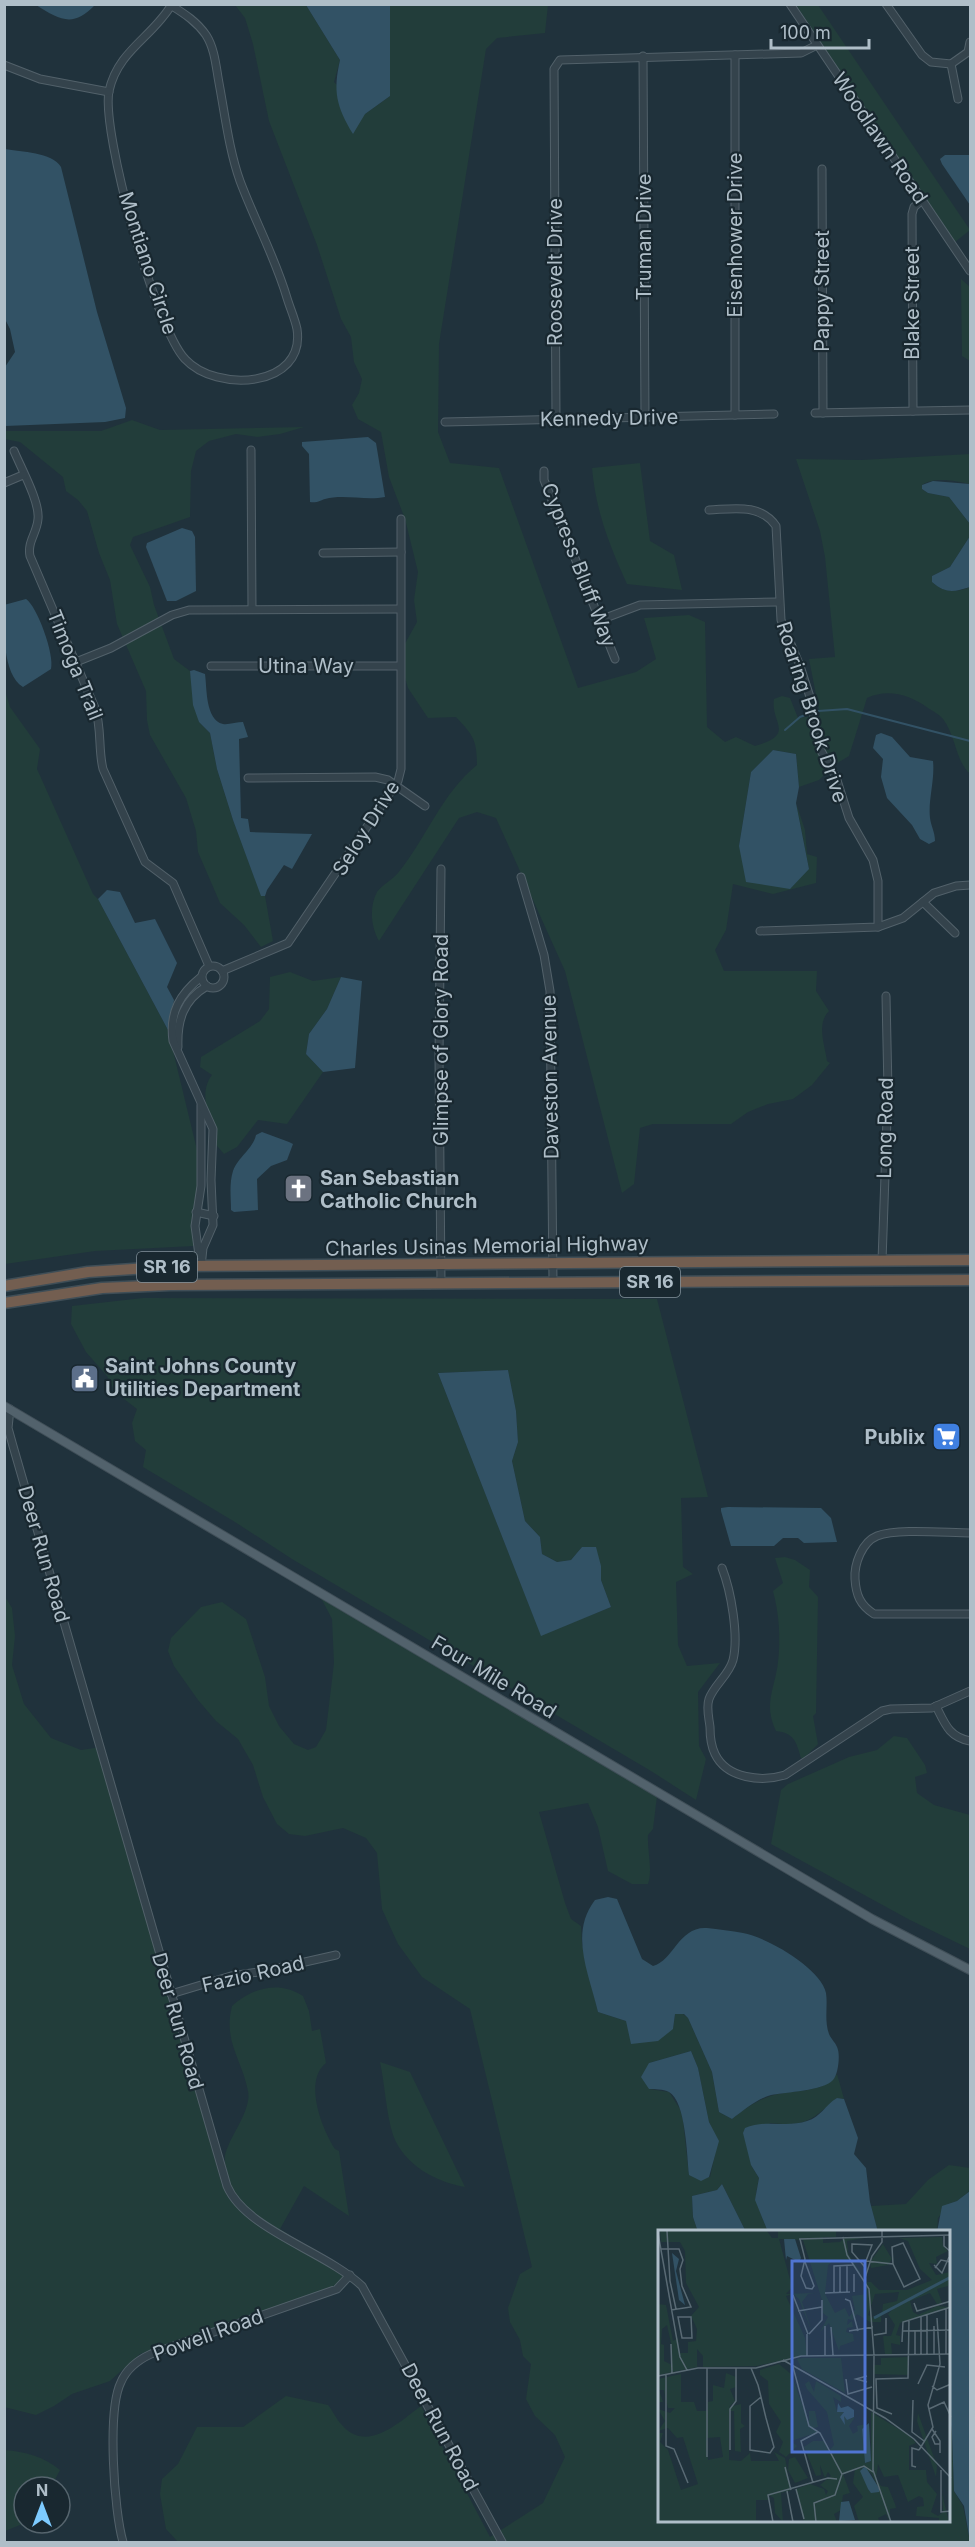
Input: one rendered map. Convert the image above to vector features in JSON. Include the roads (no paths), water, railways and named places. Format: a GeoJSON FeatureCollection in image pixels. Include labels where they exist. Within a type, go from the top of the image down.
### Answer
{"type":"FeatureCollection","features":[{"type":"Feature","properties":{"kind":"highway","name":"Charles Usinas Memorial Highway"},"geometry":{"type":"LineString","coordinates":[[4,1286],[88,1272],[201,1267],[970,1260]]}},
{"type":"Feature","properties":{"kind":"highway"},"geometry":{"type":"LineString","coordinates":[[102,1288],[112,1285],[194,1279],[201,1267]]}},
{"type":"Feature","properties":{"kind":"highway","name":"Charles Usinas Memorial Highway"},"geometry":{"type":"LineString","coordinates":[[4,1303],[102,1288],[170,1285],[970,1280]]}},
{"type":"Feature","properties":{"kind":"main road","name":"Four Mile Road"},"geometry":{"type":"LineString","coordinates":[[7,1407],[862,1913],[970,1970]]}},
{"type":"Feature","properties":{"kind":"street","name":"Woodlawn Road"},"geometry":{"type":"LineString","coordinates":[[790,4],[922,200],[968,260],[970,271]]}},
{"type":"Feature","properties":{"kind":"street"},"geometry":{"type":"LineString","coordinates":[[886,4],[922,55],[931,62],[951,64],[968,52],[970,42]]}},
{"type":"Feature","properties":{"kind":"street","name":"Montiano Circle"},"geometry":{"type":"LineString","coordinates":[[172,5],[199,27],[207,37],[214,54],[232,154],[239,179],[271,250],[297,328],[294,353],[279,370],[251,380],[224,380],[210,377],[184,359],[174,344],[158,307],[127,203],[110,130],[109,92],[119,65],[130,49],[172,5]]}},
{"type":"Feature","properties":{"kind":"street"},"geometry":{"type":"LineString","coordinates":[[643,56],[801,52],[817,45]]}},
{"type":"Feature","properties":{"kind":"street","name":"Eisenhower Drive"},"geometry":{"type":"LineString","coordinates":[[735,55],[735,415]]}},
{"type":"Feature","properties":{"kind":"street","name":"Roosevelt Drive"},"geometry":{"type":"LineString","coordinates":[[556,419],[554,69],[560,60],[643,56]]}},
{"type":"Feature","properties":{"kind":"street","name":"Truman Drive"},"geometry":{"type":"LineString","coordinates":[[643,56],[645,417]]}},
{"type":"Feature","properties":{"kind":"street"},"geometry":{"type":"LineString","coordinates":[[951,64],[958,99]]}},
{"type":"Feature","properties":{"kind":"street"},"geometry":{"type":"LineString","coordinates":[[4,65],[40,79],[109,92]]}},
{"type":"Feature","properties":{"kind":"street","name":"Pappy Street"},"geometry":{"type":"LineString","coordinates":[[822,169],[819,413],[913,411]]}},
{"type":"Feature","properties":{"kind":"street","name":"Blake Street"},"geometry":{"type":"LineString","coordinates":[[913,411],[912,214],[914,207],[922,200]]}},
{"type":"Feature","properties":{"kind":"street"},"geometry":{"type":"LineString","coordinates":[[913,411],[970,410]]}},
{"type":"Feature","properties":{"kind":"street","name":"Kennedy Drive"},"geometry":{"type":"LineString","coordinates":[[445,422],[774,414]]}},
{"type":"Feature","properties":{"kind":"street"},"geometry":{"type":"LineString","coordinates":[[251,450],[252,609]]}},
{"type":"Feature","properties":{"kind":"street","name":"Timoga Trail"},"geometry":{"type":"LineString","coordinates":[[14,451],[38,510],[38,521],[28,548],[30,556],[100,722],[100,754],[103,769],[145,862],[173,883],[209,966]]}},
{"type":"Feature","properties":{"kind":"street","name":"Cypress Bluff Way"},"geometry":{"type":"LineString","coordinates":[[544,471],[544,480],[615,659]]}},
{"type":"Feature","properties":{"kind":"street"},"geometry":{"type":"LineString","coordinates":[[4,483],[23,475]]}},
{"type":"Feature","properties":{"kind":"street","name":"Roaring Brook Drive"},"geometry":{"type":"LineString","coordinates":[[709,510],[753,509],[764,513],[776,526],[778,602],[781,620],[810,697],[820,748],[836,777],[849,818],[873,860],[878,881],[878,927]]}},
{"type":"Feature","properties":{"kind":"street","name":"Seloy Drive"},"geometry":{"type":"LineString","coordinates":[[178,1053],[178,1038],[184,1007],[195,993],[207,986],[214,988],[221,985],[224,978],[222,970],[288,943],[396,785],[401,769],[401,519]]}},
{"type":"Feature","properties":{"kind":"street"},"geometry":{"type":"LineString","coordinates":[[323,553],[401,552]]}},
{"type":"Feature","properties":{"kind":"street"},"geometry":{"type":"LineString","coordinates":[[600,620],[640,605],[778,602]]}},
{"type":"Feature","properties":{"kind":"street"},"geometry":{"type":"LineString","coordinates":[[75,662],[111,648],[172,615],[189,610],[400,609]]}},
{"type":"Feature","properties":{"kind":"street","name":"Utina Way"},"geometry":{"type":"LineString","coordinates":[[212,666],[400,666]]}},
{"type":"Feature","properties":{"kind":"street"},"geometry":{"type":"LineString","coordinates":[[248,778],[375,777],[388,780],[425,806]]}},
{"type":"Feature","properties":{"kind":"street","name":"Glimpse of Glory Road"},"geometry":{"type":"LineString","coordinates":[[441,869],[439,1056],[441,1283]]}},
{"type":"Feature","properties":{"kind":"street","name":"Daveston Avenue"},"geometry":{"type":"LineString","coordinates":[[521,877],[544,955],[550,992],[553,1282]]}},
{"type":"Feature","properties":{"kind":"street"},"geometry":{"type":"LineString","coordinates":[[760,930],[878,927],[903,918],[942,889],[970,885]]}},
{"type":"Feature","properties":{"kind":"street"},"geometry":{"type":"LineString","coordinates":[[923,903],[955,933]]}},
{"type":"Feature","properties":{"kind":"street"},"geometry":{"type":"LineString","coordinates":[[201,1267],[203,1248],[213,1225],[214,1216],[211,1180],[214,1138],[210,1120],[173,1041],[172,1017],[182,995],[201,977],[204,970],[209,966],[216,966],[222,970]]}},
{"type":"Feature","properties":{"kind":"street"},"geometry":{"type":"LineString","coordinates":[[201,977],[207,986]]}},
{"type":"Feature","properties":{"kind":"street","name":"Long Road"},"geometry":{"type":"LineString","coordinates":[[882,1261],[888,1090],[886,996]]}},
{"type":"Feature","properties":{"kind":"street"},"geometry":{"type":"LineString","coordinates":[[201,1101],[201,1186],[195,1226],[201,1267]]}},
{"type":"Feature","properties":{"kind":"street"},"geometry":{"type":"LineString","coordinates":[[196,1212],[214,1216]]}},
{"type":"Feature","properties":{"kind":"street","name":"Deer Run Road"},"geometry":{"type":"LineString","coordinates":[[7,1407],[8,1428],[13,1446],[230,2194],[251,2217],[350,2275],[368,2294],[502,2542]]}},
{"type":"Feature","properties":{"kind":"street"},"geometry":{"type":"LineString","coordinates":[[970,1533],[893,1533],[875,1537],[866,1544],[856,1562],[854,1573],[859,1600],[874,1614],[970,1614]]}},
{"type":"Feature","properties":{"kind":"street"},"geometry":{"type":"LineString","coordinates":[[722,1568],[729,1586],[735,1647],[730,1669],[711,1695],[708,1708],[711,1742],[715,1755],[732,1769],[747,1777],[772,1779],[785,1775],[882,1712],[936,1706],[970,1691]]}},
{"type":"Feature","properties":{"kind":"street"},"geometry":{"type":"LineString","coordinates":[[936,1706],[947,1730],[954,1737],[970,1741]]}},
{"type":"Feature","properties":{"kind":"street","name":"Fazio Road"},"geometry":{"type":"LineString","coordinates":[[171,1994],[231,1976],[336,1955]]}},
{"type":"Feature","properties":{"kind":"street","name":"Powell Road"},"geometry":{"type":"LineString","coordinates":[[123,2542],[118,2515],[114,2431],[117,2390],[126,2373],[138,2361],[151,2354],[337,2289],[350,2275]]}},
{"type":"Feature","properties":{"kind":"water"},"geometry":{"type":"Polygon","coordinates":[[[36,5],[95,5],[80,17],[66,19],[52,15],[36,5]]]}},
{"type":"Feature","properties":{"kind":"water"},"geometry":{"type":"Polygon","coordinates":[[[306,5],[390,5],[390,96],[365,114],[353,134],[343,115],[338,98],[337,81],[340,60],[306,5]]]}},
{"type":"Feature","properties":{"kind":"water"},"geometry":{"type":"Polygon","coordinates":[[[5,149],[51,158],[61,167],[97,312],[126,408],[125,418],[105,422],[5,426],[5,367],[15,352],[10,329],[5,319],[5,149]]]}},
{"type":"Feature","properties":{"kind":"water"},"geometry":{"type":"Polygon","coordinates":[[[945,155],[970,155],[970,205],[942,164],[940,159],[945,155]]]}},
{"type":"Feature","properties":{"kind":"water"},"geometry":{"type":"Polygon","coordinates":[[[368,437],[376,443],[385,497],[340,497],[310,502],[309,454],[302,446],[302,442],[368,437]]]}},
{"type":"Feature","properties":{"kind":"water"},"geometry":{"type":"Polygon","coordinates":[[[933,481],[970,484],[970,524],[949,497],[928,493],[922,489],[922,485],[933,481]]]}},
{"type":"Feature","properties":{"kind":"water"},"geometry":{"type":"Polygon","coordinates":[[[182,528],[192,531],[195,537],[196,591],[176,601],[167,601],[146,547],[147,543],[182,528]]]}},
{"type":"Feature","properties":{"kind":"water"},"geometry":{"type":"Polygon","coordinates":[[[970,536],[970,587],[950,591],[942,589],[932,582],[932,576],[950,567],[970,536]]]}},
{"type":"Feature","properties":{"kind":"water"},"geometry":{"type":"Polygon","coordinates":[[[26,599],[40,621],[52,662],[51,669],[23,687],[16,681],[8,661],[4,638],[4,605],[26,599]]]}},
{"type":"Feature","properties":{"kind":"water"},"geometry":{"type":"Polygon","coordinates":[[[190,671],[205,674],[210,710],[217,721],[223,724],[243,722],[248,737],[239,739],[241,818],[248,819],[250,832],[312,834],[292,869],[284,865],[265,896],[261,896],[233,820],[217,769],[210,733],[199,722],[193,705],[190,671]]]}},
{"type":"Feature","properties":{"kind":"water"},"geometry":{"type":"Polygon","coordinates":[[[881,733],[892,737],[910,757],[933,761],[930,811],[935,841],[929,844],[920,839],[912,825],[887,798],[881,777],[883,759],[873,748],[876,735],[881,733]]]}},
{"type":"Feature","properties":{"kind":"water"},"geometry":{"type":"Polygon","coordinates":[[[773,750],[796,754],[799,787],[796,803],[809,869],[790,889],[746,882],[739,846],[751,772],[773,750]]]}},
{"type":"Feature","properties":{"kind":"water"},"geometry":{"type":"Polygon","coordinates":[[[107,890],[120,892],[135,923],[155,919],[177,963],[167,987],[174,1000],[168,1030],[98,899],[107,890]]]}},
{"type":"Feature","properties":{"kind":"water"},"geometry":{"type":"Polygon","coordinates":[[[341,977],[362,981],[355,1068],[323,1072],[306,1054],[309,1034],[327,1009],[341,977]]]}},
{"type":"Feature","properties":{"kind":"water"},"geometry":{"type":"Polygon","coordinates":[[[262,1132],[293,1144],[287,1160],[271,1166],[257,1179],[258,1210],[234,1212],[231,1210],[233,1171],[238,1161],[252,1145],[256,1135],[262,1132]]]}},
{"type":"Feature","properties":{"kind":"water"},"geometry":{"type":"Polygon","coordinates":[[[508,1370],[516,1411],[518,1442],[512,1461],[525,1521],[540,1537],[542,1554],[557,1562],[571,1560],[582,1547],[596,1547],[601,1566],[601,1580],[611,1607],[541,1636],[438,1373],[508,1370]]]}},
{"type":"Feature","properties":{"kind":"water"},"geometry":{"type":"Polygon","coordinates":[[[721,1508],[821,1508],[831,1518],[837,1542],[804,1543],[798,1538],[783,1538],[774,1546],[731,1546],[721,1511],[721,1508]]]}},
{"type":"Feature","properties":{"kind":"water"},"geometry":{"type":"Polygon","coordinates":[[[608,1897],[617,1899],[642,1959],[653,1966],[660,1963],[690,1932],[707,1928],[753,1936],[778,1947],[804,1964],[822,1983],[826,1993],[828,2029],[839,2053],[835,2078],[821,2087],[771,2095],[751,2105],[732,2119],[719,2112],[712,2072],[688,2018],[684,2014],[675,2014],[673,2029],[658,2041],[631,2044],[626,2021],[598,2012],[583,1954],[583,1926],[587,1913],[595,1900],[608,1897]]]}},
{"type":"Feature","properties":{"kind":"water"},"geometry":{"type":"Polygon","coordinates":[[[691,2051],[698,2068],[709,2122],[719,2141],[709,2177],[701,2181],[689,2175],[685,2130],[675,2097],[667,2091],[649,2089],[641,2077],[649,2063],[691,2051]]]}},
{"type":"Feature","properties":{"kind":"water"},"geometry":{"type":"Polygon","coordinates":[[[837,2098],[844,2099],[858,2138],[854,2154],[866,2168],[870,2202],[877,2230],[767,2230],[755,2200],[759,2178],[751,2165],[743,2133],[745,2128],[760,2124],[792,2124],[807,2121],[816,2117],[837,2098]]]}},
{"type":"Feature","properties":{"kind":"water"},"geometry":{"type":"Polygon","coordinates":[[[722,2184],[745,2230],[697,2230],[693,2217],[692,2196],[717,2190],[722,2184]]]}},
{"type":"Feature","properties":{"kind":"water"},"geometry":{"type":"Polygon","coordinates":[[[970,2191],[970,2542],[964,2506],[954,2491],[951,2425],[951,2230],[937,2230],[942,2206],[957,2201],[970,2191]]]}},
{"type":"Feature","properties":{"kind":"waterway"},"geometry":{"type":"LineString","coordinates":[[818,711],[847,709],[970,741]]}},
{"type":"Feature","properties":{"kind":"waterway"},"geometry":{"type":"LineString","coordinates":[[785,730],[800,717],[808,714]]}},
{"type":"Feature","properties":{"kind":"place","name":"San Sebastian Catholic Church"},"geometry":{"type":"Point","coordinates":[299,1189]}},
{"type":"Feature","properties":{"kind":"place","name":"Saint Johns County Utilities Department"},"geometry":{"type":"Point","coordinates":[84,1378]}},
{"type":"Feature","properties":{"kind":"place","name":"Publix"},"geometry":{"type":"Point","coordinates":[946,1437]}}]}
